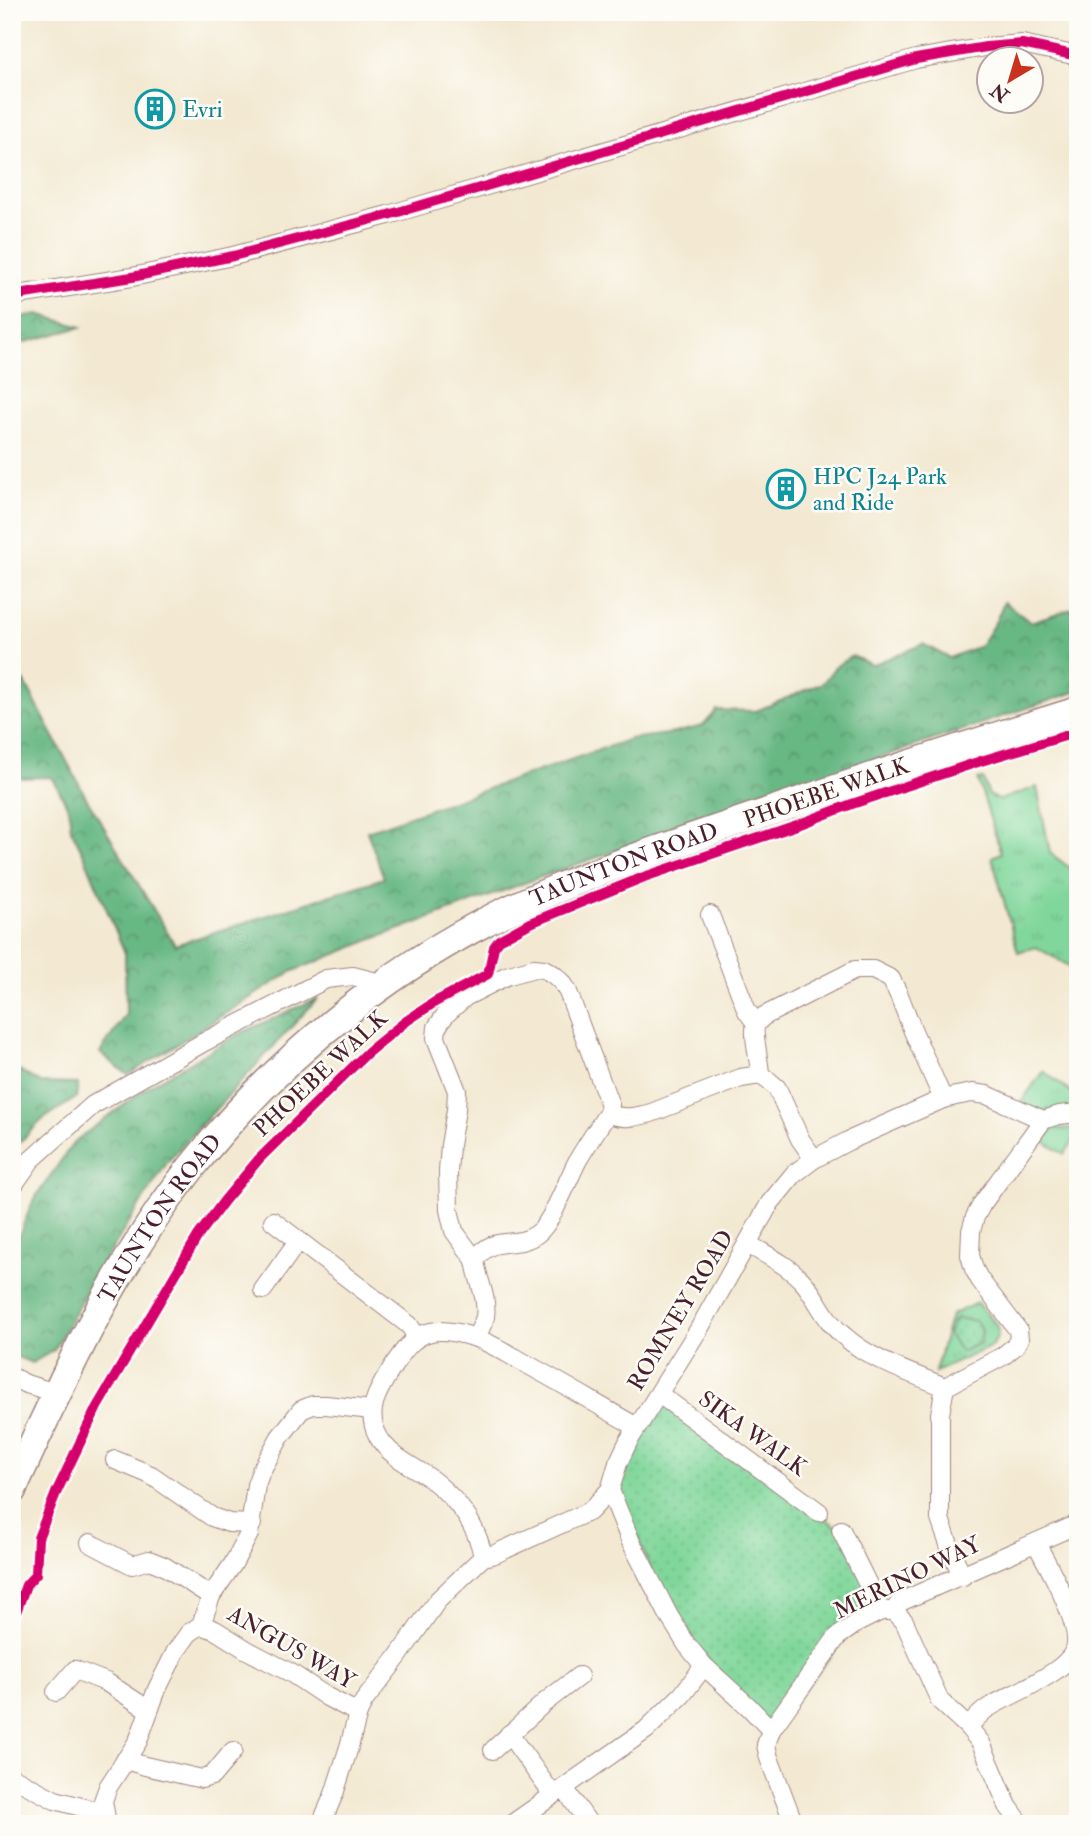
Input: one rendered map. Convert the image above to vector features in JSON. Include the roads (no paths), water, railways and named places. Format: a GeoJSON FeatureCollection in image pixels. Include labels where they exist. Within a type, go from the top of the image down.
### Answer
{"type":"FeatureCollection","features":[{"type":"Feature","properties":{"kind":"main road","name":"TAUNTON ROAD"},"geometry":{"type":"LineString","coordinates":[[12,1490],[56,1392],[95,1316],[147,1228],[191,1167],[277,1072],[330,1025],[385,984],[435,950],[549,891],[670,845],[965,745],[1078,711]]}},
{"type":"Feature","properties":{"kind":"street"},"geometry":{"type":"LineString","coordinates":[[12,296],[132,277],[233,256],[388,215],[916,59],[1021,44],[1078,56]]}},
{"type":"Feature","properties":{"kind":"street"},"geometry":{"type":"LineString","coordinates":[[710,915],[747,1011],[756,1023]]}},
{"type":"Feature","properties":{"kind":"street"},"geometry":{"type":"LineString","coordinates":[[475,1260],[481,1251],[495,1244],[521,1241],[537,1234],[548,1220],[578,1159],[608,1113],[610,1105],[576,1012],[562,982],[544,968],[506,976],[465,997],[446,1014],[437,1027],[436,1038],[457,1091],[448,1172],[449,1210],[454,1231],[475,1260],[476,1273],[486,1304],[485,1319],[475,1338]]}},
{"type":"Feature","properties":{"kind":"street"},"geometry":{"type":"LineString","coordinates":[[760,1075],[754,1031],[756,1023],[764,1016],[855,970],[873,970],[891,979],[943,1099]]}},
{"type":"Feature","properties":{"kind":"street"},"geometry":{"type":"LineString","coordinates":[[12,1187],[31,1160],[93,1105],[206,1041],[326,979],[353,976],[385,984]]}},
{"type":"Feature","properties":{"kind":"street"},"geometry":{"type":"LineString","coordinates":[[608,1113],[636,1117],[741,1078],[760,1075],[777,1088],[800,1139],[814,1159]]}},
{"type":"Feature","properties":{"kind":"street","name":"ROMNEY ROAD"},"geometry":{"type":"LineString","coordinates":[[610,1490],[628,1441],[699,1329],[770,1203],[794,1174],[814,1159],[857,1137],[943,1099],[972,1093],[987,1095],[1043,1120]]}},
{"type":"Feature","properties":{"kind":"street"},"geometry":{"type":"LineString","coordinates":[[945,1387],[1003,1356],[1014,1347],[1018,1339],[1018,1330],[974,1269],[969,1242],[975,1217],[1043,1120],[1078,1113]]}},
{"type":"Feature","properties":{"kind":"street"},"geometry":{"type":"LineString","coordinates":[[273,1221],[424,1334],[450,1332],[475,1338],[553,1378],[637,1427]]}},
{"type":"Feature","properties":{"kind":"street"},"geometry":{"type":"LineString","coordinates":[[264,1290],[298,1241]]}},
{"type":"Feature","properties":{"kind":"street"},"geometry":{"type":"LineString","coordinates":[[748,1244],[789,1268],[805,1285],[828,1321],[844,1337],[871,1355],[945,1387]]}},
{"type":"Feature","properties":{"kind":"street"},"geometry":{"type":"LineString","coordinates":[[424,1334],[395,1363],[380,1386],[372,1410],[376,1431],[381,1441],[404,1462],[450,1494],[481,1543],[483,1557]]}},
{"type":"Feature","properties":{"kind":"street"},"geometry":{"type":"LineString","coordinates":[[12,1377],[26,1384],[56,1392]]}},
{"type":"Feature","properties":{"kind":"street"},"geometry":{"type":"LineString","coordinates":[[945,1387],[940,1414],[940,1519],[963,1576]]}},
{"type":"Feature","properties":{"kind":"street","name":"SIKA WALK"},"geometry":{"type":"LineString","coordinates":[[659,1394],[819,1512]]}},
{"type":"Feature","properties":{"kind":"street"},"geometry":{"type":"LineString","coordinates":[[12,1777],[55,1800],[106,1818],[103,1801],[108,1787],[138,1741],[157,1689],[176,1651],[188,1633],[201,1625],[212,1596],[250,1534],[256,1485],[280,1437],[301,1410],[313,1405],[372,1410]]}},
{"type":"Feature","properties":{"kind":"street"},"geometry":{"type":"LineString","coordinates":[[115,1460],[151,1475],[212,1517],[229,1523],[252,1524]]}},
{"type":"Feature","properties":{"kind":"street"},"geometry":{"type":"LineString","coordinates":[[321,1824],[345,1762],[358,1713],[438,1601],[483,1557],[590,1511],[610,1490],[631,1542],[687,1645],[704,1666],[771,1730],[766,1745],[769,1758],[794,1824]]}},
{"type":"Feature","properties":{"kind":"street","name":"MERINO WAY"},"geometry":{"type":"LineString","coordinates":[[771,1730],[837,1637],[857,1623],[1078,1524]]}},
{"type":"Feature","properties":{"kind":"street"},"geometry":{"type":"LineString","coordinates":[[841,1530],[887,1611],[904,1621],[940,1701],[981,1743],[1008,1806],[1021,1824]]}},
{"type":"Feature","properties":{"kind":"street"},"geometry":{"type":"LineString","coordinates":[[90,1543],[132,1565],[149,1560],[164,1566],[212,1596]]}},
{"type":"Feature","properties":{"kind":"street"},"geometry":{"type":"LineString","coordinates":[[968,1727],[986,1709],[1051,1673],[1075,1651],[1076,1638],[1069,1609],[1036,1543]]}},
{"type":"Feature","properties":{"kind":"street","name":"ANGUS WAY"},"geometry":{"type":"LineString","coordinates":[[201,1625],[215,1630],[358,1713]]}},
{"type":"Feature","properties":{"kind":"street"},"geometry":{"type":"LineString","coordinates":[[512,1824],[646,1730],[682,1695],[704,1666]]}},
{"type":"Feature","properties":{"kind":"street"},"geometry":{"type":"LineString","coordinates":[[56,1692],[75,1670],[106,1682],[149,1710]]}},
{"type":"Feature","properties":{"kind":"street"},"geometry":{"type":"LineString","coordinates":[[493,1750],[544,1703],[579,1676]]}},
{"type":"Feature","properties":{"kind":"street"},"geometry":{"type":"LineString","coordinates":[[509,1734],[589,1824]]}},
{"type":"Feature","properties":{"kind":"street"},"geometry":{"type":"LineString","coordinates":[[125,1760],[202,1779],[212,1776],[233,1751]]}},
{"type":"Feature","properties":{"kind":"place","name":"Evri"},"geometry":{"type":"Point","coordinates":[155,109]}},
{"type":"Feature","properties":{"kind":"place","name":"HPC J24 Park and Ride"},"geometry":{"type":"Point","coordinates":[786,489]}}]}
